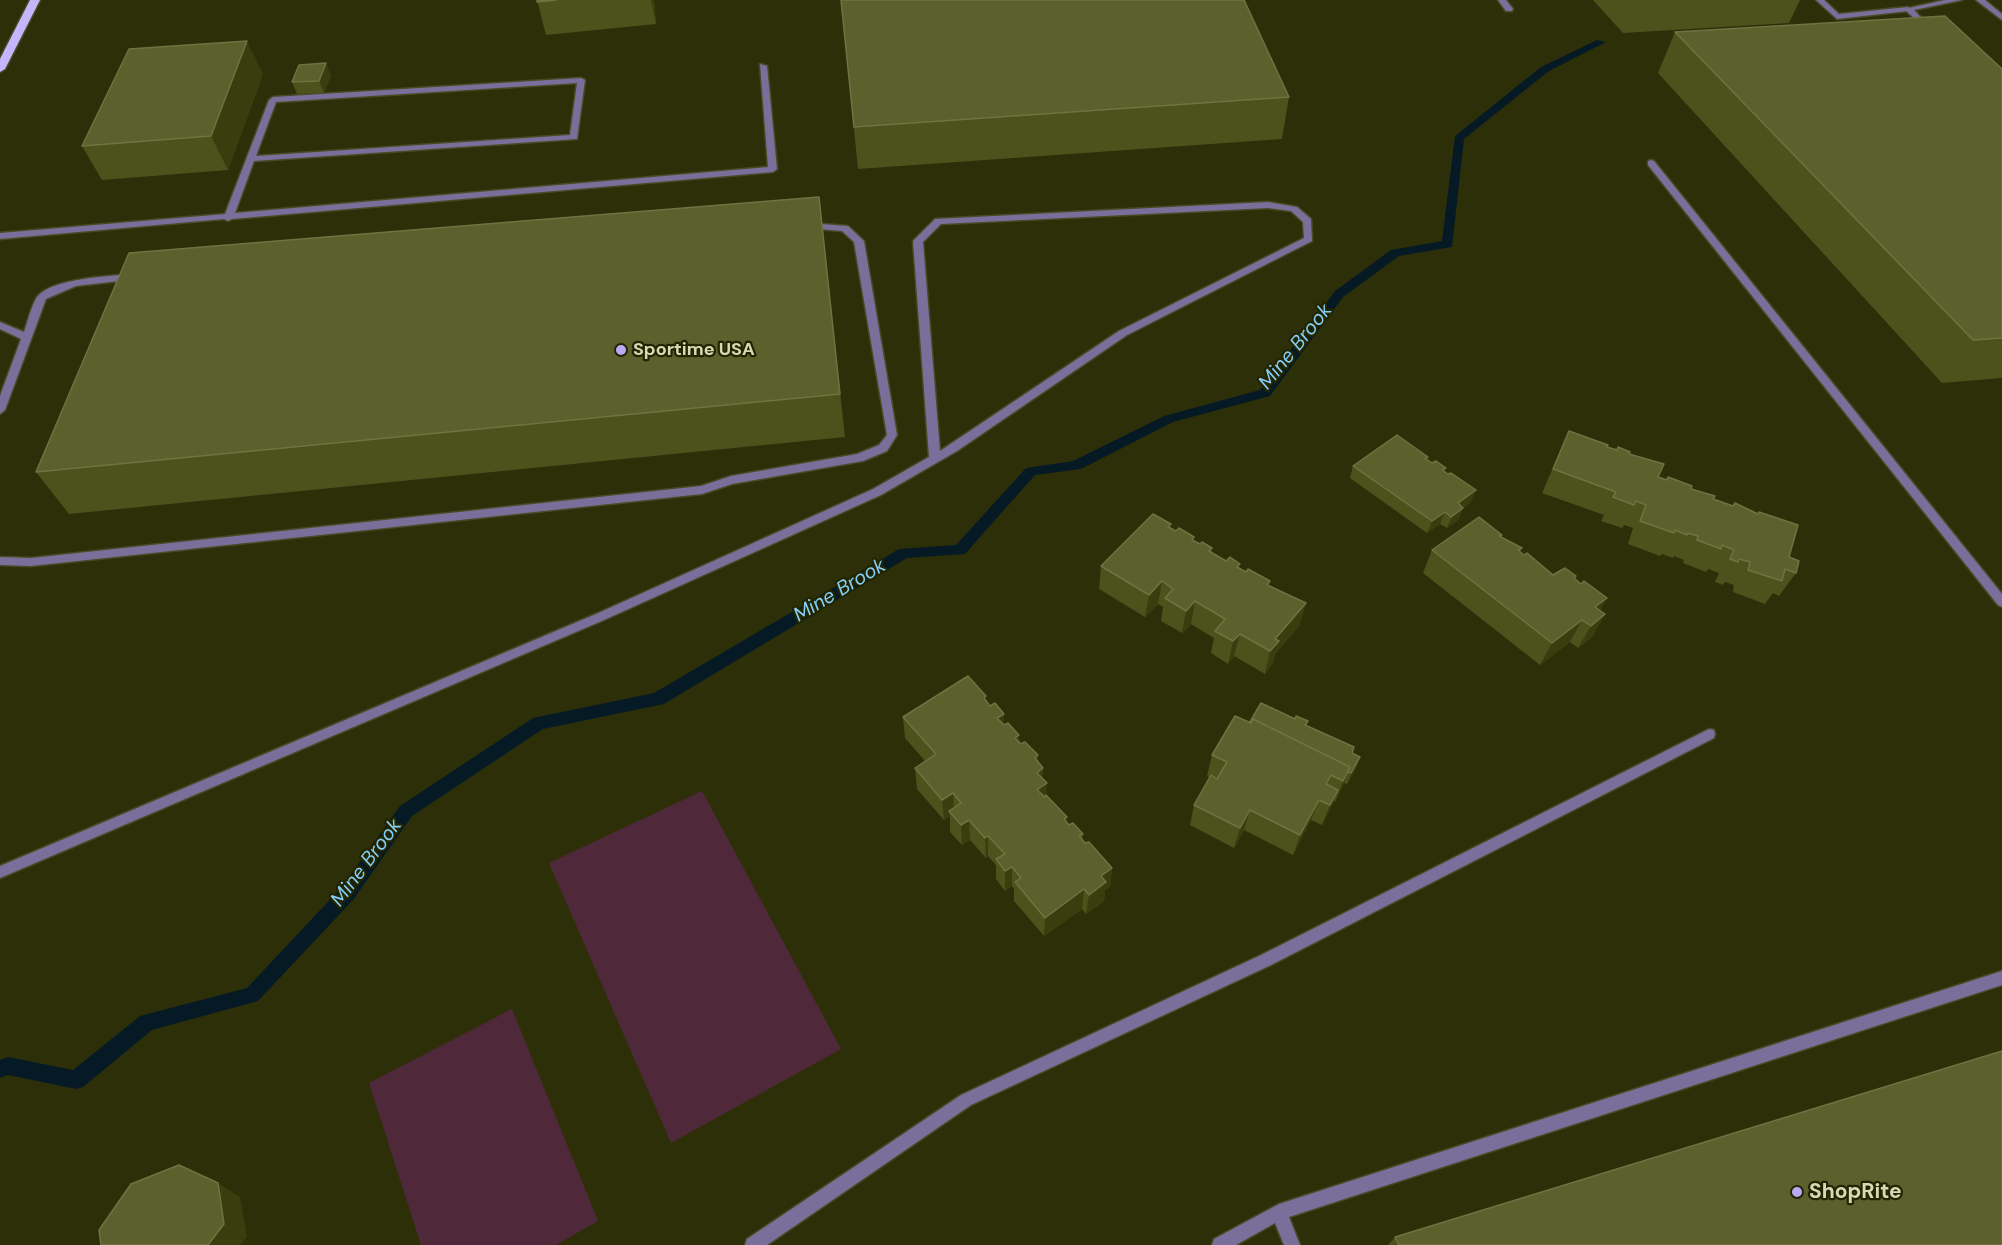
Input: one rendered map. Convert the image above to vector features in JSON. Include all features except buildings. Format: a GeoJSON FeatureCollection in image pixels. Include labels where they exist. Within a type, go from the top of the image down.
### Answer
{"type":"FeatureCollection","features":[{"type":"Feature","properties":{"kind":"main road"},"geometry":{"type":"LineString","coordinates":[[0,69],[35,0]]}},
{"type":"Feature","properties":{"kind":"street"},"geometry":{"type":"LineString","coordinates":[[1502,0],[1509,9]]}},
{"type":"Feature","properties":{"kind":"street"},"geometry":{"type":"LineString","coordinates":[[1820,0],[1837,17],[1908,9],[1958,0]]}},
{"type":"Feature","properties":{"kind":"street"},"geometry":{"type":"LineString","coordinates":[[1980,0],[2002,18]]}},
{"type":"Feature","properties":{"kind":"street"},"geometry":{"type":"LineString","coordinates":[[1908,9],[1933,34]]}},
{"type":"Feature","properties":{"kind":"street"},"geometry":{"type":"LineString","coordinates":[[0,237],[773,169],[763,66]]}},
{"type":"Feature","properties":{"kind":"street"},"geometry":{"type":"LineString","coordinates":[[228,218],[250,159],[273,100],[581,80],[574,137],[250,159]]}},
{"type":"Feature","properties":{"kind":"street"},"geometry":{"type":"LineString","coordinates":[[1651,163],[2002,602]]}},
{"type":"Feature","properties":{"kind":"street"},"geometry":{"type":"LineString","coordinates":[[0,872],[600,617],[877,492],[935,458],[1123,333],[1309,239],[1308,221],[1294,209],[1268,205],[938,221],[918,241],[935,458]]}},
{"type":"Feature","properties":{"kind":"street"},"geometry":{"type":"LineString","coordinates":[[0,561],[31,562],[702,490],[731,480],[859,458],[883,448],[892,435],[859,241],[845,228],[793,227]]}},
{"type":"Feature","properties":{"kind":"street"},"geometry":{"type":"LineString","coordinates":[[0,410],[42,297],[72,282],[143,276]]}},
{"type":"Feature","properties":{"kind":"street"},"geometry":{"type":"LineString","coordinates":[[0,325],[26,337]]}},
{"type":"Feature","properties":{"kind":"street"},"geometry":{"type":"LineString","coordinates":[[753,1245],[966,1100],[1266,960],[1709,734]]}},
{"type":"Feature","properties":{"kind":"street"},"geometry":{"type":"LineString","coordinates":[[1220,1245],[1279,1212],[2002,978]]}},
{"type":"Feature","properties":{"kind":"street"},"geometry":{"type":"LineString","coordinates":[[1279,1212],[1292,1245]]}},
{"type":"Feature","properties":{"kind":"shaded area"},"geometry":{"type":"Polygon","coordinates":[[[702,791],[841,1049],[671,1143],[549,863],[702,791]]]}},
{"type":"Feature","properties":{"kind":"shaded area"},"geometry":{"type":"Polygon","coordinates":[[[512,1009],[598,1221],[556,1245],[421,1245],[369,1083],[512,1009]]]}},
{"type":"Feature","properties":{"kind":"waterway","name":"Mine Brook"},"geometry":{"type":"LineString","coordinates":[[0,1069],[8,1066],[76,1080],[147,1022],[252,995],[347,894],[406,811],[539,723],[658,699],[904,553],[960,550],[1031,471],[1076,466],[1169,419],[1265,393],[1339,294],[1395,253],[1448,244],[1459,138],[1545,69],[1601,42]]}},
{"type":"Feature","properties":{"kind":"place","name":"Sportime USA"},"geometry":{"type":"Point","coordinates":[621,350]}},
{"type":"Feature","properties":{"kind":"place","name":"ShopRite"},"geometry":{"type":"Point","coordinates":[1797,1192]}}]}
